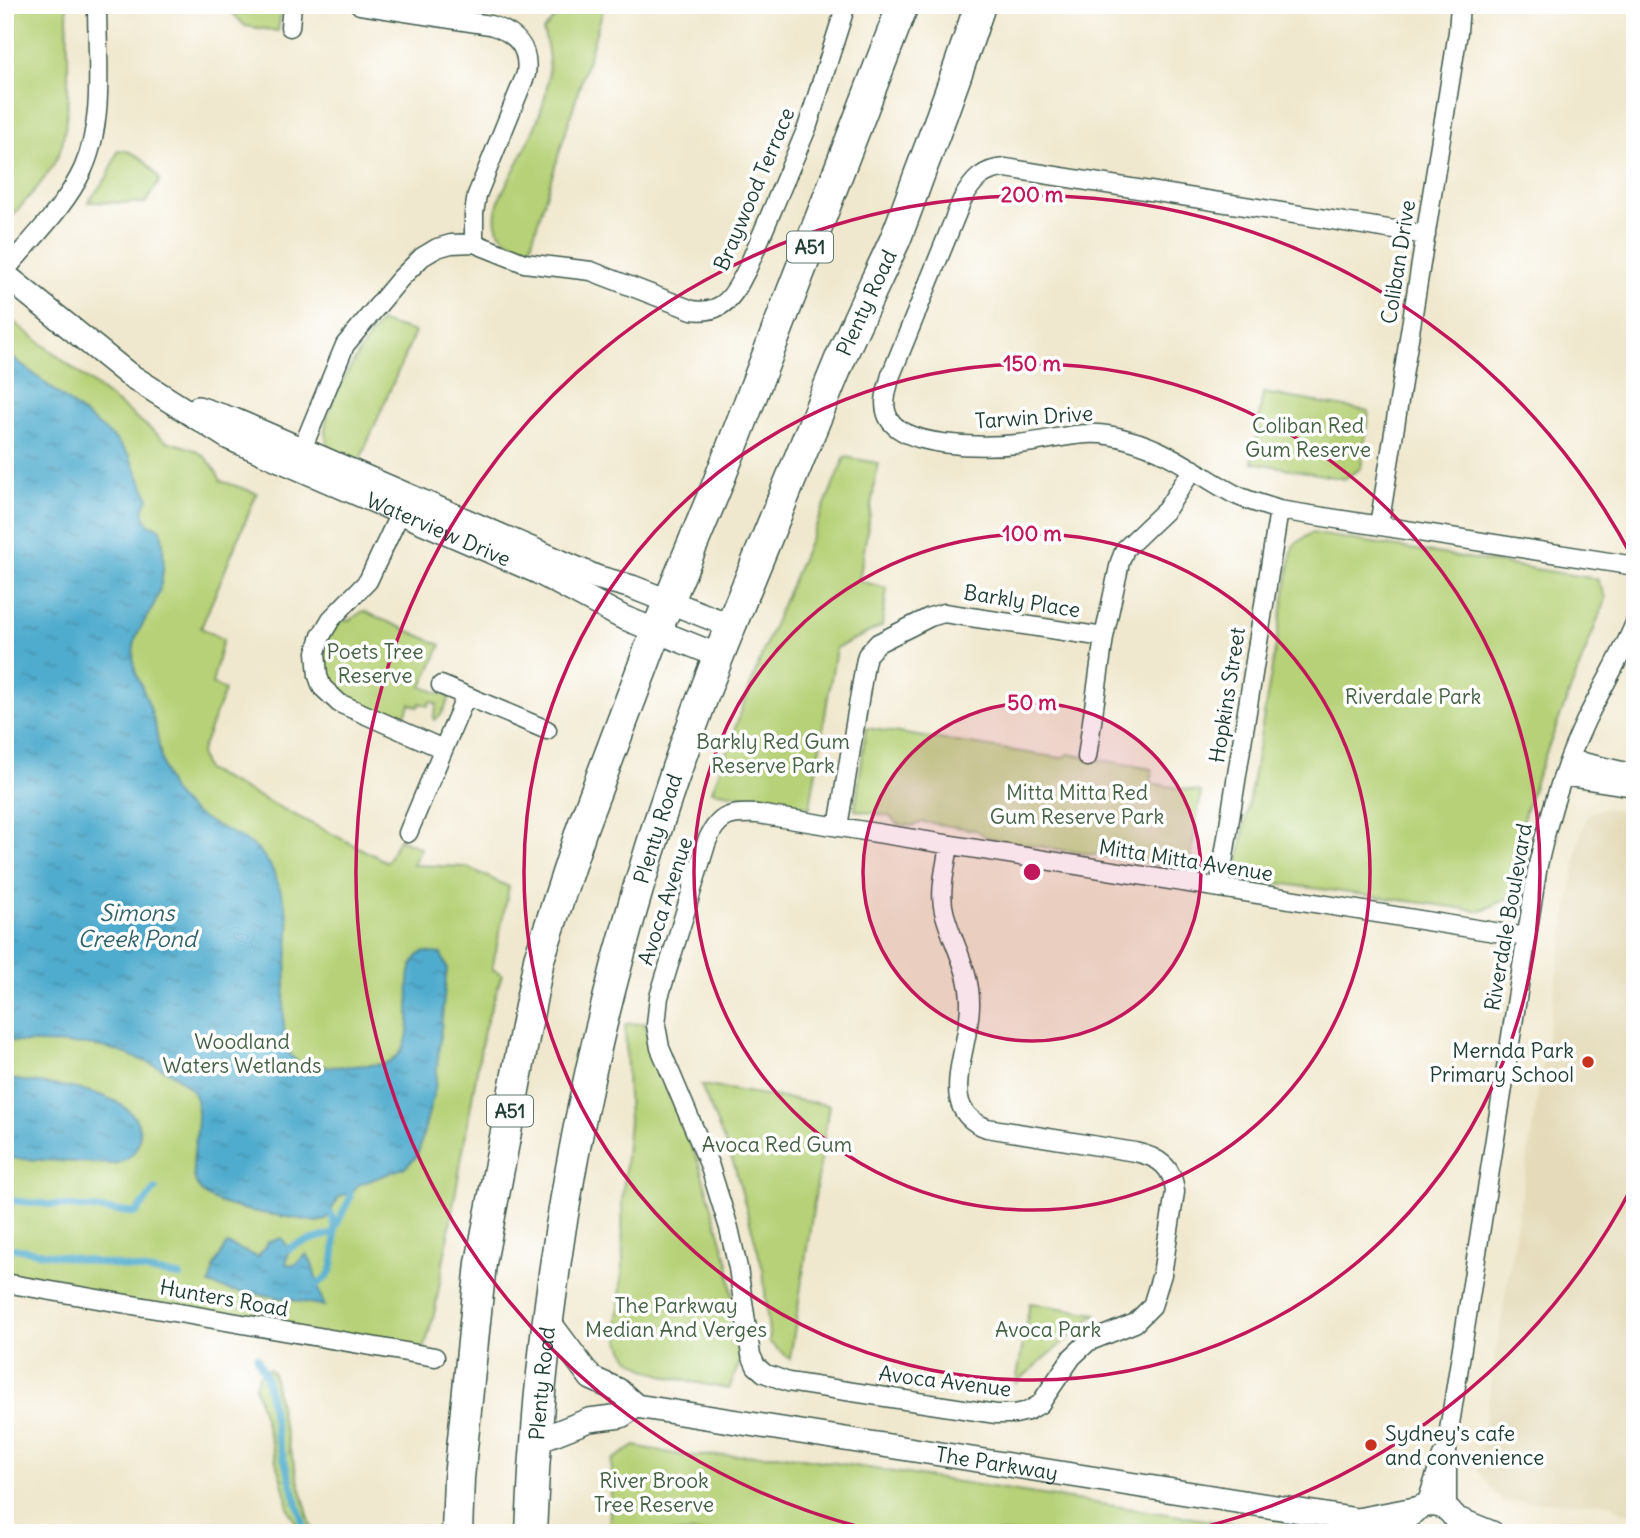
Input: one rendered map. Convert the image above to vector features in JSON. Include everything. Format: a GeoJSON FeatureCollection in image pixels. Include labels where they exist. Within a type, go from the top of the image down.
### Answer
{"type":"FeatureCollection","features":[{"type":"Feature","properties":{"kind":"highway","name":"A51"},"geometry":{"type":"LineString","coordinates":[[457,1533],[459,1478],[481,1263],[539,959],[582,828],[656,632],[716,488],[903,5]]}},
{"type":"Feature","properties":{"kind":"highway","name":"Plenty Road"},"geometry":{"type":"LineString","coordinates":[[531,1533],[546,1318],[566,1189],[594,1054],[631,909],[667,799],[719,656],[842,355],[896,236],[980,5]]}},
{"type":"Feature","properties":{"kind":"street"},"geometry":{"type":"LineString","coordinates":[[5,273],[60,205],[82,170],[93,138],[97,100],[97,5]]}},
{"type":"Feature","properties":{"kind":"street"},"geometry":{"type":"LineString","coordinates":[[290,27],[292,5]]}},
{"type":"Feature","properties":{"kind":"street"},"geometry":{"type":"LineString","coordinates":[[360,5],[490,25],[516,37],[523,47],[527,57],[526,74],[477,195],[474,243]]}},
{"type":"Feature","properties":{"kind":"street","name":"Braywood Terrace"},"geometry":{"type":"LineString","coordinates":[[298,459],[345,345],[374,308],[422,257],[437,248],[474,243],[524,263],[591,271],[692,310],[703,312],[722,306],[744,276],[807,128],[846,5]]}},
{"type":"Feature","properties":{"kind":"street","name":"Coliban Drive"},"geometry":{"type":"LineString","coordinates":[[1379,526],[1458,33],[1460,5]]}},
{"type":"Feature","properties":{"kind":"street","name":"Tarwin Drive"},"geometry":{"type":"LineString","coordinates":[[1426,235],[1006,168],[988,171],[979,176],[962,200],[891,375],[885,401],[889,421],[904,434],[916,438],[972,445],[1021,444],[1083,434],[1109,435],[1148,446],[1194,469],[1233,493],[1279,510],[1635,566]]}},
{"type":"Feature","properties":{"kind":"street","name":"Waterview Drive"},"geometry":{"type":"LineString","coordinates":[[5,273],[128,374],[229,438],[298,459],[403,504],[731,626]]}},
{"type":"Feature","properties":{"kind":"street","name":"Barkly Place"},"geometry":{"type":"LineString","coordinates":[[1087,757],[1104,637],[1120,562],[1125,549],[1166,510],[1194,469]]}},
{"type":"Feature","properties":{"kind":"street"},"geometry":{"type":"LineString","coordinates":[[403,504],[368,581],[337,611],[321,636],[316,652],[318,676],[322,687],[339,703],[443,749]]}},
{"type":"Feature","properties":{"kind":"street","name":"Waterview Drive"},"geometry":{"type":"LineString","coordinates":[[403,504],[622,617],[719,656]]}},
{"type":"Feature","properties":{"kind":"street","name":"Hopkins Street"},"geometry":{"type":"LineString","coordinates":[[1219,888],[1279,510]]}},
{"type":"Feature","properties":{"kind":"street","name":"Barkly Place"},"geometry":{"type":"LineString","coordinates":[[838,827],[867,654],[878,643],[930,617],[944,613],[1104,637]]}},
{"type":"Feature","properties":{"kind":"street","name":"Riverdale Boulevard"},"geometry":{"type":"LineString","coordinates":[[1441,1515],[1447,1443],[1540,854],[1549,818],[1586,720],[1635,623]]}},
{"type":"Feature","properties":{"kind":"street"},"geometry":{"type":"LineString","coordinates":[[441,685],[547,730]]}},
{"type":"Feature","properties":{"kind":"street"},"geometry":{"type":"LineString","coordinates":[[408,833],[466,696]]}},
{"type":"Feature","properties":{"kind":"street"},"geometry":{"type":"LineString","coordinates":[[1567,768],[1635,774]]}},
{"type":"Feature","properties":{"kind":"street"},"geometry":{"type":"LineString","coordinates":[[1567,768],[1635,787]]}},
{"type":"Feature","properties":{"kind":"street","name":"Avoca Avenue"},"geometry":{"type":"LineString","coordinates":[[838,827],[758,814],[732,814],[718,822],[707,841],[659,997],[657,1038],[709,1164],[721,1203],[738,1268],[751,1355],[756,1366],[764,1373],[788,1382],[1015,1415],[1040,1404],[1072,1357],[1088,1342],[1135,1323],[1153,1306],[1162,1274],[1175,1192],[1174,1181],[1163,1162],[1151,1156],[987,1128],[978,1125],[964,1111],[958,1091],[970,1000],[962,961],[944,914],[943,886],[949,845]]}},
{"type":"Feature","properties":{"kind":"street","name":"Mitta Mitta Avenue"},"geometry":{"type":"LineString","coordinates":[[838,827],[1526,937]]}},
{"type":"Feature","properties":{"kind":"street","name":"Hunters Road"},"geometry":{"type":"LineString","coordinates":[[5,1283],[435,1357]]}},
{"type":"Feature","properties":{"kind":"street","name":"The Parkway"},"geometry":{"type":"LineString","coordinates":[[546,1318],[591,1378],[618,1390],[636,1406],[1357,1520],[1441,1515]]}},
{"type":"Feature","properties":{"kind":"street","name":"The Parkway"},"geometry":{"type":"LineString","coordinates":[[536,1441],[589,1420],[621,1416],[636,1406]]}},
{"type":"Feature","properties":{"kind":"street"},"geometry":{"type":"LineString","coordinates":[[1402,1533],[1408,1515],[1441,1515],[1492,1533]]}},
{"type":"Feature","properties":{"kind":"street","name":"The Parkway"},"geometry":{"type":"LineString","coordinates":[[1357,1520],[1379,1533]]}},
{"type":"Feature","properties":{"kind":"shaded area","name":"Mernda Park Primary School"},"geometry":{"type":"Polygon","coordinates":[[[1606,808],[1635,813],[1635,1512],[1623,1513],[1609,1503],[1502,1502],[1477,1470],[1579,839],[1587,814],[1606,808]]]}},
{"type":"Feature","properties":{"kind":"green space"},"geometry":{"type":"Polygon","coordinates":[[[5,5],[67,5],[68,82],[66,124],[58,156],[41,183],[5,224],[5,5]]]}},
{"type":"Feature","properties":{"kind":"green space"},"geometry":{"type":"Polygon","coordinates":[[[225,5],[282,5],[278,31],[245,26],[225,5]]]}},
{"type":"Feature","properties":{"kind":"green space"},"geometry":{"type":"Polygon","coordinates":[[[566,5],[604,7],[530,248],[505,238],[498,230],[495,217],[500,198],[537,123],[543,105],[549,68],[543,31],[566,5]]]}},
{"type":"Feature","properties":{"kind":"green space"},"geometry":{"type":"Polygon","coordinates":[[[118,150],[137,156],[160,180],[145,203],[88,202],[108,176],[118,150]]]}},
{"type":"Feature","properties":{"kind":"green space","name":"Woodland Waters Wetlands"},"geometry":{"type":"Polygon","coordinates":[[[5,315],[166,441],[200,453],[211,464],[221,481],[257,493],[201,628],[223,639],[212,684],[225,690],[200,754],[206,770],[387,862],[399,839],[421,848],[413,865],[467,867],[509,887],[492,969],[502,974],[484,1030],[435,1310],[423,1354],[5,1282],[5,315]]]}},
{"type":"Feature","properties":{"kind":"green space"},"geometry":{"type":"Polygon","coordinates":[[[380,322],[415,332],[359,462],[332,452],[325,434],[327,419],[346,375],[380,322]]]}},
{"type":"Feature","properties":{"kind":"green space","name":"Coliban Red Gum Reserve"},"geometry":{"type":"Polygon","coordinates":[[[1263,393],[1369,411],[1361,468],[1344,479],[1252,462],[1263,393]]]}},
{"type":"Feature","properties":{"kind":"green space","name":"Barkly Red Gum Reserve Park"},"geometry":{"type":"Polygon","coordinates":[[[845,457],[878,463],[859,581],[887,588],[882,626],[836,648],[810,807],[712,791],[767,641],[845,457]]]}},
{"type":"Feature","properties":{"kind":"green space","name":"Riverdale Park"},"geometry":{"type":"Polygon","coordinates":[[[1311,533],[1597,579],[1606,598],[1525,812],[1511,897],[1482,911],[1248,879],[1238,865],[1293,546],[1311,533]]]}},
{"type":"Feature","properties":{"kind":"green space","name":"Poets Tree Reserve"},"geometry":{"type":"Polygon","coordinates":[[[363,611],[441,645],[422,687],[450,697],[441,715],[434,720],[437,704],[430,701],[428,706],[410,704],[402,721],[339,694],[324,674],[322,657],[327,639],[341,621],[350,620],[363,611]]]}},
{"type":"Feature","properties":{"kind":"green space","name":"Mitta Mitta Red Gum Reserve Park"},"geometry":{"type":"Polygon","coordinates":[[[866,728],[1061,758],[1069,754],[1152,769],[1150,783],[1201,792],[1189,869],[991,839],[975,830],[924,822],[912,826],[898,824],[889,816],[855,810],[866,728]]]}},
{"type":"Feature","properties":{"kind":"green space","name":"The Parkway Median And Verges"},"geometry":{"type":"Polygon","coordinates":[[[645,1023],[649,1047],[699,1164],[728,1262],[740,1361],[729,1389],[668,1377],[646,1369],[630,1359],[619,1338],[617,1326],[623,1263],[622,1204],[629,1120],[625,1024],[645,1023]]]}},
{"type":"Feature","properties":{"kind":"green space","name":"Avoca Red Gum"},"geometry":{"type":"Polygon","coordinates":[[[701,1085],[829,1105],[790,1359],[770,1343],[763,1270],[735,1167],[701,1085]]]}},
{"type":"Feature","properties":{"kind":"green space","name":"Avoca Park"},"geometry":{"type":"Polygon","coordinates":[[[1030,1303],[1096,1314],[1016,1383],[1030,1303]]]}},
{"type":"Feature","properties":{"kind":"green space"},"geometry":{"type":"Polygon","coordinates":[[[269,1369],[273,1373],[281,1417],[313,1533],[300,1533],[288,1507],[255,1386],[259,1375],[269,1369]]]}},
{"type":"Feature","properties":{"kind":"green space","name":"River Brook Tree Reserve"},"geometry":{"type":"Polygon","coordinates":[[[635,1446],[684,1456],[783,1455],[1290,1533],[609,1533],[612,1460],[635,1446]]]}},
{"type":"Feature","properties":{"kind":"water","name":"Simons Creek Pond"},"geometry":{"type":"Polygon","coordinates":[[[5,351],[114,438],[129,455],[149,498],[144,514],[149,524],[161,529],[164,566],[159,593],[134,645],[135,668],[155,725],[163,768],[173,792],[196,814],[250,843],[274,873],[289,924],[284,1016],[288,1049],[294,1059],[324,1067],[384,1064],[398,1055],[406,1041],[409,1025],[409,975],[414,961],[423,952],[441,954],[447,968],[435,1089],[419,1150],[406,1167],[358,1185],[353,1191],[339,1197],[326,1220],[316,1222],[235,1207],[212,1199],[200,1190],[194,1177],[193,1163],[197,1102],[189,1088],[168,1071],[107,1048],[5,1040],[5,926],[10,919],[5,910],[5,351]]]}},
{"type":"Feature","properties":{"kind":"water"},"geometry":{"type":"Polygon","coordinates":[[[5,1078],[71,1088],[119,1103],[130,1112],[139,1128],[140,1136],[134,1152],[121,1162],[112,1164],[5,1158],[5,1078]]]}},
{"type":"Feature","properties":{"kind":"water"},"geometry":{"type":"Polygon","coordinates":[[[282,1238],[289,1249],[286,1264],[295,1265],[307,1254],[325,1306],[232,1291],[209,1284],[215,1265],[227,1244],[258,1257],[268,1242],[282,1238]]]}},
{"type":"Feature","properties":{"kind":"waterway"},"geometry":{"type":"LineString","coordinates":[[5,1200],[136,1213],[155,1189]]}},
{"type":"Feature","properties":{"kind":"waterway"},"geometry":{"type":"LineString","coordinates":[[336,1226],[350,1198],[350,1192]]}},
{"type":"Feature","properties":{"kind":"waterway"},"geometry":{"type":"LineString","coordinates":[[316,1285],[328,1275],[333,1261],[335,1234],[331,1214]]}},
{"type":"Feature","properties":{"kind":"waterway"},"geometry":{"type":"LineString","coordinates":[[289,1249],[334,1233]]}},
{"type":"Feature","properties":{"kind":"waterway"},"geometry":{"type":"LineString","coordinates":[[5,1247],[180,1276]]}},
{"type":"Feature","properties":{"kind":"waterway"},"geometry":{"type":"LineString","coordinates":[[257,1357],[266,1377],[277,1436],[306,1533]]}},
{"type":"Feature","properties":{"kind":"place","name":"Mernda Park Primary School"},"geometry":{"type":"Point","coordinates":[1588,1062]}},
{"type":"Feature","properties":{"kind":"place","name":"Sydney's cafe and convenience"},"geometry":{"type":"Point","coordinates":[1371,1445]}}]}
